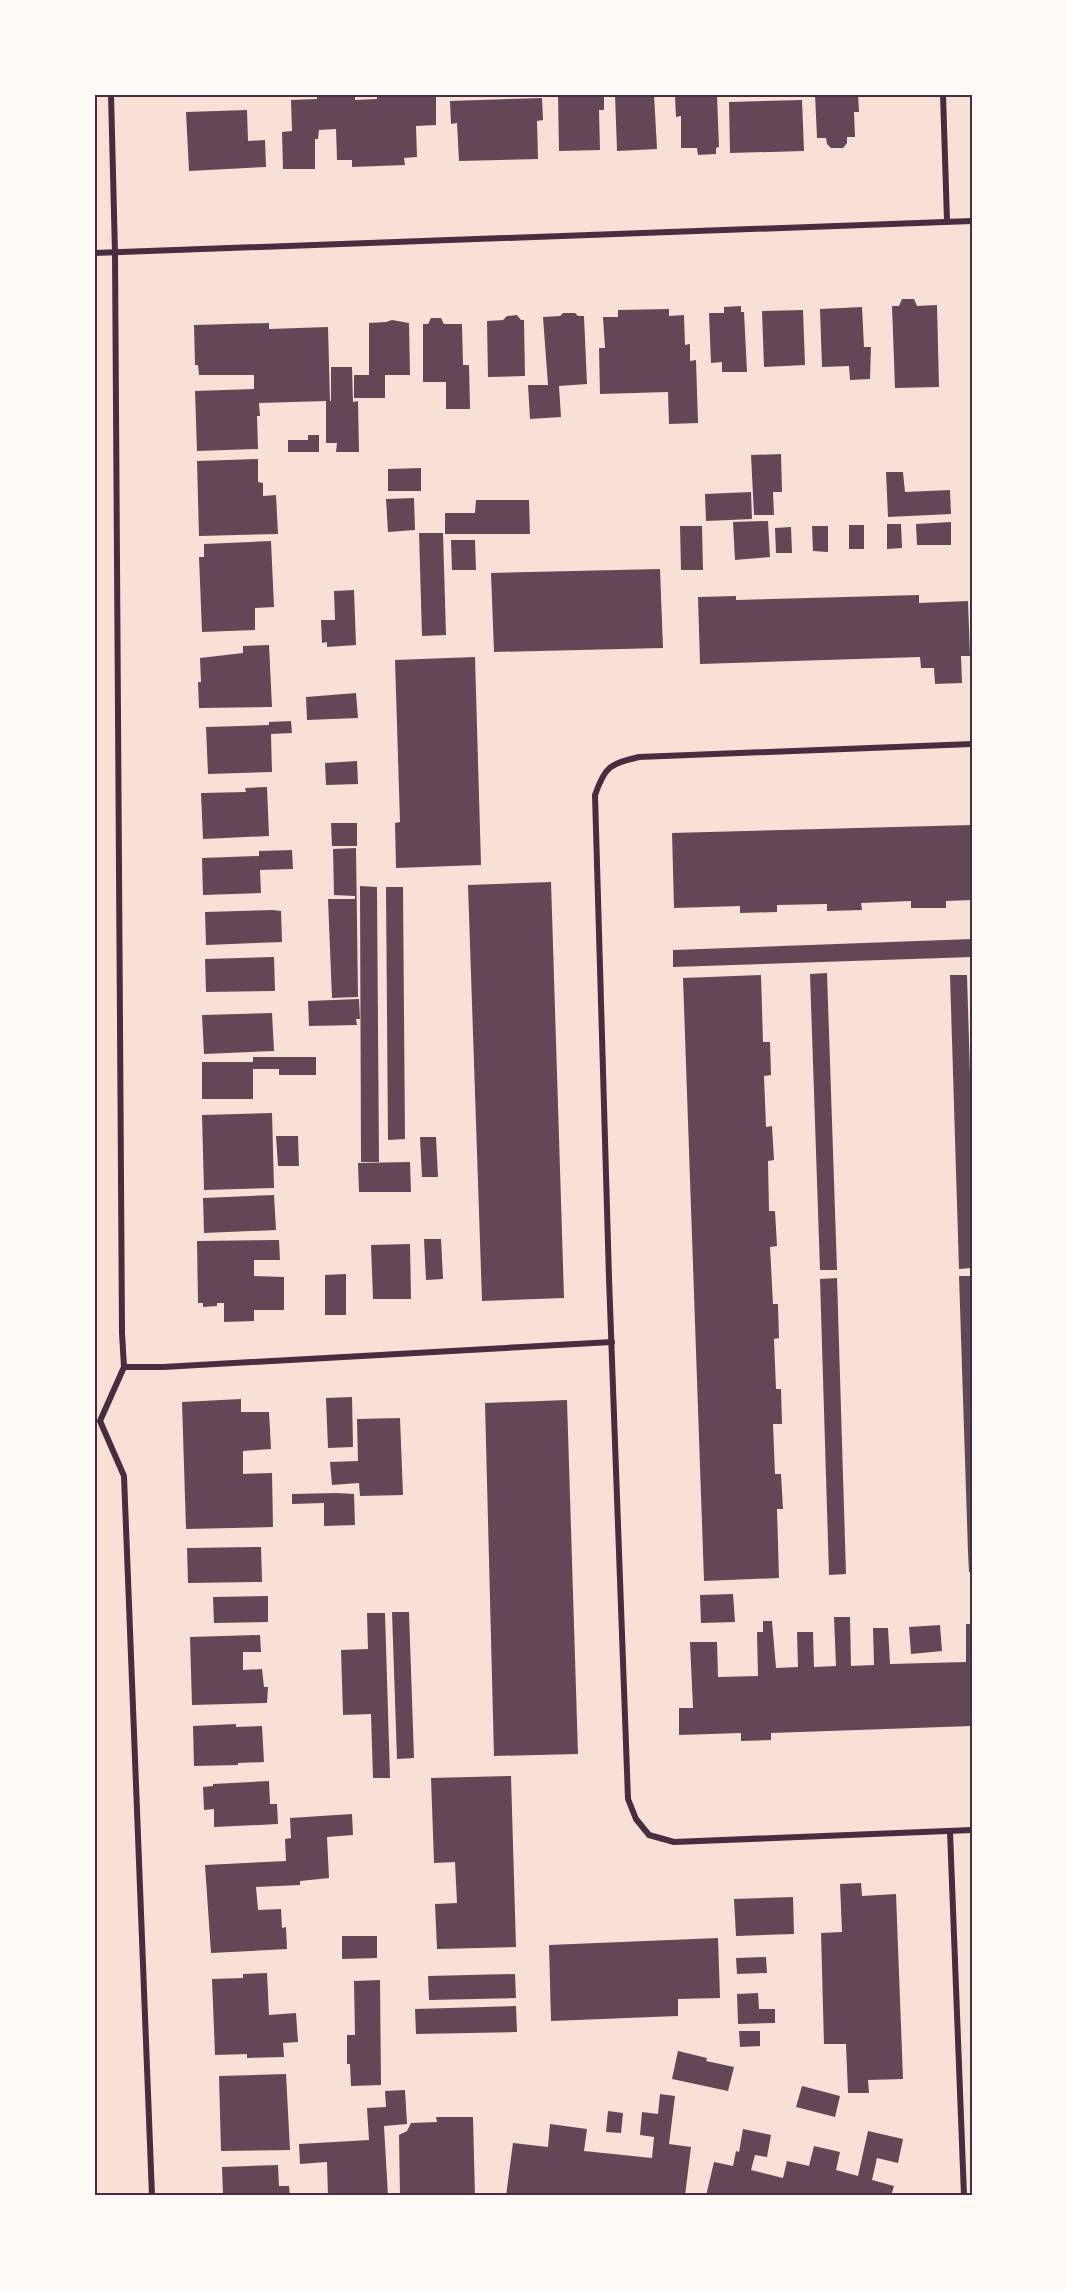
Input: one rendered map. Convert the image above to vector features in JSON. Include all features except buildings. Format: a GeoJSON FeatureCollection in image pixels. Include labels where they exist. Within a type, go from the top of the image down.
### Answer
{"type":"FeatureCollection","features":[{"type":"Feature","properties":{"kind":"street"},"geometry":{"type":"LineString","coordinates":[[111,94],[115,253],[124,1367],[97,1421],[124,1476],[152,2196]]}},
{"type":"Feature","properties":{"kind":"street"},"geometry":{"type":"LineString","coordinates":[[943,94],[947,222]]}},
{"type":"Feature","properties":{"kind":"street"},"geometry":{"type":"LineString","coordinates":[[94,253],[972,221]]}},
{"type":"Feature","properties":{"kind":"street"},"geometry":{"type":"LineString","coordinates":[[972,744],[639,757],[616,763],[601,776],[595,795],[628,1799],[636,1819],[649,1836],[674,1842],[972,1830]]}},
{"type":"Feature","properties":{"kind":"street"},"geometry":{"type":"LineString","coordinates":[[124,1367],[164,1367],[612,1342]]}},
{"type":"Feature","properties":{"kind":"street"},"geometry":{"type":"LineString","coordinates":[[950,1831],[963,2196]]}}]}
